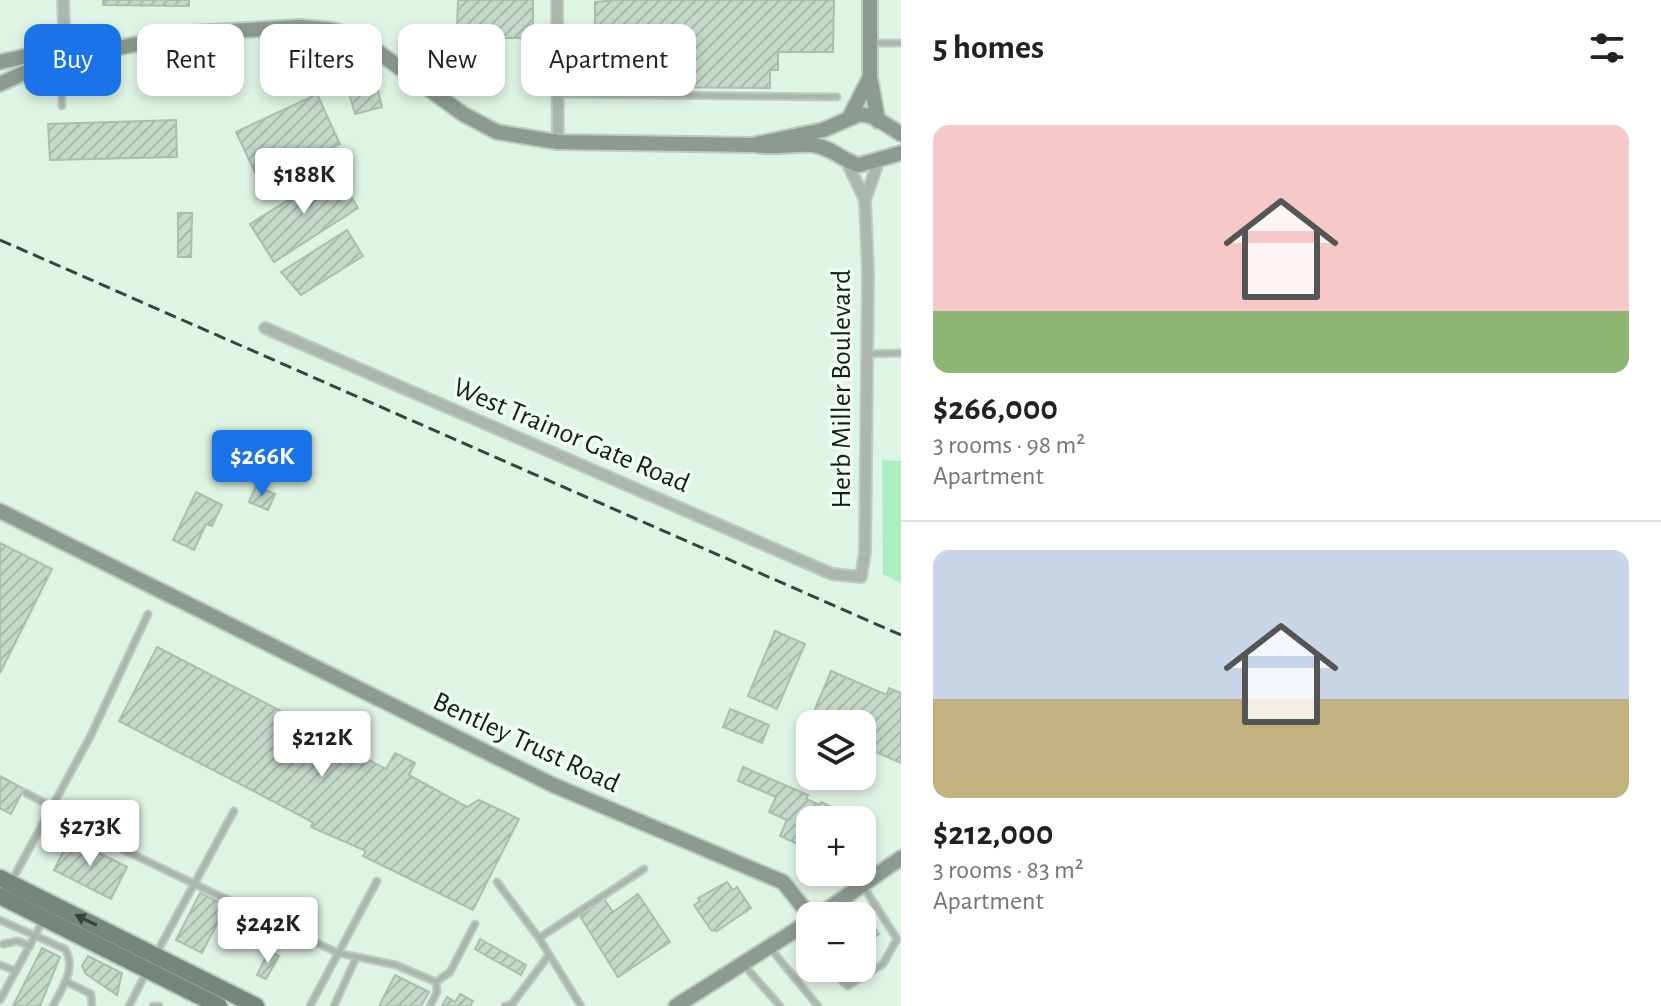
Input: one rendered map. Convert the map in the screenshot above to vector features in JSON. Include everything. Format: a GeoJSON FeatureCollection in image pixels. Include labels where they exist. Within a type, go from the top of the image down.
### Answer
{"type":"FeatureCollection","features":[{"type":"Feature","properties":{"kind":"main road"},"geometry":{"type":"LineString","coordinates":[[4,886],[44,918],[219,1006]]}},
{"type":"Feature","properties":{"kind":"main road"},"geometry":{"type":"LineString","coordinates":[[4,886],[156,954],[256,1006]]}},
{"type":"Feature","properties":{"kind":"street"},"geometry":{"type":"LineString","coordinates":[[63,0],[63,24]]}},
{"type":"Feature","properties":{"kind":"street"},"geometry":{"type":"LineString","coordinates":[[557,0],[557,24]]}},
{"type":"Feature","properties":{"kind":"street","name":"Herb Miller Boulevard"},"geometry":{"type":"LineString","coordinates":[[861,577],[865,552],[868,354],[865,200],[887,138],[879,121],[875,88],[870,77],[870,0]]}},
{"type":"Feature","properties":{"kind":"street"},"geometry":{"type":"LineString","coordinates":[[244,28],[333,30],[363,41],[463,114],[497,132],[558,142],[755,145],[775,149],[811,145],[866,164],[881,156],[901,153]]}},
{"type":"Feature","properties":{"kind":"street"},"geometry":{"type":"LineString","coordinates":[[0,62],[24,60]]}},
{"type":"Feature","properties":{"kind":"street"},"geometry":{"type":"LineString","coordinates":[[0,72],[24,69]]}},
{"type":"Feature","properties":{"kind":"street"},"geometry":{"type":"LineString","coordinates":[[0,84],[24,73]]}},
{"type":"Feature","properties":{"kind":"street","name":"Herb Miller Boulevard"},"geometry":{"type":"LineString","coordinates":[[865,200],[838,146],[837,134],[870,77]]}},
{"type":"Feature","properties":{"kind":"street"},"geometry":{"type":"LineString","coordinates":[[557,96],[558,142]]}},
{"type":"Feature","properties":{"kind":"street"},"geometry":{"type":"LineString","coordinates":[[755,145],[771,138],[809,134],[860,114],[901,134]]}},
{"type":"Feature","properties":{"kind":"street","name":"West Trainor Gate Road"},"geometry":{"type":"LineString","coordinates":[[265,328],[832,574],[861,577]]}},
{"type":"Feature","properties":{"kind":"street","name":"Bentley Trust Road"},"geometry":{"type":"LineString","coordinates":[[0,511],[553,785],[783,882],[798,902]]}},
{"type":"Feature","properties":{"kind":"street"},"geometry":{"type":"LineString","coordinates":[[876,876],[901,858]]}},
{"type":"Feature","properties":{"kind":"street"},"geometry":{"type":"LineString","coordinates":[[838,902],[862,886]]}},
{"type":"Feature","properties":{"kind":"street"},"geometry":{"type":"LineString","coordinates":[[676,1006],[796,929]]}},
{"type":"Feature","properties":{"kind":"lane"},"geometry":{"type":"LineString","coordinates":[[869,43],[901,43]]}},
{"type":"Feature","properties":{"kind":"lane"},"geometry":{"type":"LineString","coordinates":[[696,95],[837,97]]}},
{"type":"Feature","properties":{"kind":"lane"},"geometry":{"type":"LineString","coordinates":[[62,96],[62,106]]}},
{"type":"Feature","properties":{"kind":"lane"},"geometry":{"type":"LineString","coordinates":[[868,354],[901,353]]}},
{"type":"Feature","properties":{"kind":"lane"},"geometry":{"type":"LineString","coordinates":[[4,886],[49,814],[90,737],[148,614]]}},
{"type":"Feature","properties":{"kind":"lane"},"geometry":{"type":"LineString","coordinates":[[26,793],[52,807]]}},
{"type":"Feature","properties":{"kind":"lane"},"geometry":{"type":"LineString","coordinates":[[129,1006],[234,811]]}},
{"type":"Feature","properties":{"kind":"lane"},"geometry":{"type":"LineString","coordinates":[[49,814],[194,881],[338,953],[396,965],[436,982]]}},
{"type":"Feature","properties":{"kind":"lane"},"geometry":{"type":"LineString","coordinates":[[539,938],[644,869]]}},
{"type":"Feature","properties":{"kind":"lane"},"geometry":{"type":"LineString","coordinates":[[310,1006],[377,881]]}},
{"type":"Feature","properties":{"kind":"lane"},"geometry":{"type":"LineString","coordinates":[[497,882],[539,938],[581,1006]]}},
{"type":"Feature","properties":{"kind":"lane"},"geometry":{"type":"LineString","coordinates":[[876,905],[897,939],[883,964],[876,968]]}},
{"type":"Feature","properties":{"kind":"lane"},"geometry":{"type":"LineString","coordinates":[[0,1000],[44,918]]}},
{"type":"Feature","properties":{"kind":"lane"},"geometry":{"type":"LineString","coordinates":[[0,920],[68,954],[70,971],[53,1006]]}},
{"type":"Feature","properties":{"kind":"lane"},"geometry":{"type":"LineString","coordinates":[[436,982],[450,972],[475,924]]}},
{"type":"Feature","properties":{"kind":"lane"},"geometry":{"type":"LineString","coordinates":[[3,944],[13,940],[30,946]]}},
{"type":"Feature","properties":{"kind":"lane"},"geometry":{"type":"LineString","coordinates":[[769,947],[818,1006]]}},
{"type":"Feature","properties":{"kind":"lane"},"geometry":{"type":"LineString","coordinates":[[505,1006],[512,1004],[549,955]]}},
{"type":"Feature","properties":{"kind":"lane"},"geometry":{"type":"LineString","coordinates":[[334,1006],[356,958]]}},
{"type":"Feature","properties":{"kind":"lane"},"geometry":{"type":"LineString","coordinates":[[743,963],[780,1006]]}},
{"type":"Feature","properties":{"kind":"lane"},"geometry":{"type":"LineString","coordinates":[[0,965],[16,971]]}},
{"type":"Feature","properties":{"kind":"lane"},"geometry":{"type":"LineString","coordinates":[[65,981],[91,994],[92,1006]]}},
{"type":"Feature","properties":{"kind":"lane"},"geometry":{"type":"LineString","coordinates":[[430,1006],[437,992],[436,982]]}},
{"type":"Feature","properties":{"kind":"green space"},"geometry":{"type":"Polygon","coordinates":[[[882,460],[901,461],[901,583],[883,574],[882,460]]]}},
{"type":"Feature","properties":{"kind":"building"},"geometry":{"type":"Polygon","coordinates":[[[103,0],[189,0],[189,6],[103,5],[103,0]]]}},
{"type":"Feature","properties":{"kind":"building"},"geometry":{"type":"Polygon","coordinates":[[[458,0],[533,0],[533,24],[521,24],[521,38],[505,38],[505,24],[457,24],[458,0]]]}},
{"type":"Feature","properties":{"kind":"building"},"geometry":{"type":"Polygon","coordinates":[[[834,0],[833,52],[778,52],[778,70],[770,70],[770,88],[696,87],[696,24],[595,24],[595,2],[834,0]]]}},
{"type":"Feature","properties":{"kind":"building"},"geometry":{"type":"Polygon","coordinates":[[[318,96],[340,144],[259,181],[236,132],[318,96]]]}},
{"type":"Feature","properties":{"kind":"building"},"geometry":{"type":"Polygon","coordinates":[[[350,96],[379,96],[382,107],[355,114],[350,96]]]}},
{"type":"Feature","properties":{"kind":"building"},"geometry":{"type":"Polygon","coordinates":[[[176,120],[177,157],[50,160],[48,124],[176,120]]]}},
{"type":"Feature","properties":{"kind":"building"},"geometry":{"type":"Polygon","coordinates":[[[335,171],[358,208],[274,262],[250,224],[335,171]]]}},
{"type":"Feature","properties":{"kind":"building"},"geometry":{"type":"Polygon","coordinates":[[[178,213],[192,213],[191,257],[178,257],[178,213]]]}},
{"type":"Feature","properties":{"kind":"building"},"geometry":{"type":"Polygon","coordinates":[[[347,230],[363,256],[301,295],[281,272],[347,230]]]}},
{"type":"Feature","properties":{"kind":"building"},"geometry":{"type":"Polygon","coordinates":[[[256,486],[275,494],[268,510],[249,502],[256,486]]]}},
{"type":"Feature","properties":{"kind":"building"},"geometry":{"type":"Polygon","coordinates":[[[196,492],[222,505],[212,526],[206,524],[194,550],[173,540],[196,492]]]}},
{"type":"Feature","properties":{"kind":"building"},"geometry":{"type":"Polygon","coordinates":[[[0,543],[52,569],[0,673],[0,543]]]}},
{"type":"Feature","properties":{"kind":"building"},"geometry":{"type":"Polygon","coordinates":[[[775,631],[805,644],[777,709],[748,696],[775,631]]]}},
{"type":"Feature","properties":{"kind":"building"},"geometry":{"type":"Polygon","coordinates":[[[157,647],[341,742],[340,745],[386,769],[395,753],[415,763],[409,775],[467,807],[479,800],[519,819],[473,910],[363,856],[366,851],[311,827],[313,823],[303,817],[119,721],[157,647]]]}},
{"type":"Feature","properties":{"kind":"building"},"geometry":{"type":"Polygon","coordinates":[[[831,671],[887,695],[889,688],[901,693],[901,763],[876,752],[876,710],[814,710],[831,671]]]}},
{"type":"Feature","properties":{"kind":"building"},"geometry":{"type":"Polygon","coordinates":[[[730,709],[769,725],[762,743],[723,727],[730,709]]]}},
{"type":"Feature","properties":{"kind":"building"},"geometry":{"type":"Polygon","coordinates":[[[743,767],[808,795],[806,799],[830,806],[796,806],[796,843],[780,836],[787,820],[769,812],[776,797],[738,781],[743,767]]]}},
{"type":"Feature","properties":{"kind":"building"},"geometry":{"type":"Polygon","coordinates":[[[0,776],[24,789],[11,814],[0,808],[0,776]]]}},
{"type":"Feature","properties":{"kind":"building"},"geometry":{"type":"Polygon","coordinates":[[[70,838],[127,867],[111,899],[54,870],[70,838]]]}},
{"type":"Feature","properties":{"kind":"building"},"geometry":{"type":"Polygon","coordinates":[[[727,882],[733,890],[737,887],[751,908],[717,931],[711,930],[694,905],[700,901],[698,898],[727,882]]]}},
{"type":"Feature","properties":{"kind":"building"},"geometry":{"type":"Polygon","coordinates":[[[200,893],[226,906],[202,953],[176,940],[200,893]]]}},
{"type":"Feature","properties":{"kind":"building"},"geometry":{"type":"Polygon","coordinates":[[[638,894],[670,942],[618,977],[580,916],[604,899],[613,912],[638,894]]]}},
{"type":"Feature","properties":{"kind":"building"},"geometry":{"type":"Polygon","coordinates":[[[480,939],[526,965],[521,975],[475,949],[480,939]]]}},
{"type":"Feature","properties":{"kind":"building"},"geometry":{"type":"Polygon","coordinates":[[[42,948],[60,957],[40,1006],[13,1006],[42,948]]]}},
{"type":"Feature","properties":{"kind":"building"},"geometry":{"type":"Polygon","coordinates":[[[269,951],[279,956],[266,979],[257,975],[269,951]]]}},
{"type":"Feature","properties":{"kind":"building"},"geometry":{"type":"Polygon","coordinates":[[[88,956],[122,973],[117,995],[86,974],[82,966],[88,956]]]}},
{"type":"Feature","properties":{"kind":"building"},"geometry":{"type":"Polygon","coordinates":[[[395,975],[429,992],[421,1006],[379,1006],[395,975]]]}},
{"type":"Feature","properties":{"kind":"building"},"geometry":{"type":"Polygon","coordinates":[[[460,994],[473,1001],[470,1006],[442,1006],[447,997],[455,1002],[460,994]]]}},
{"type":"Feature","properties":{"kind":"railway"},"geometry":{"type":"LineString","coordinates":[[0,240],[901,635]]}}]}
